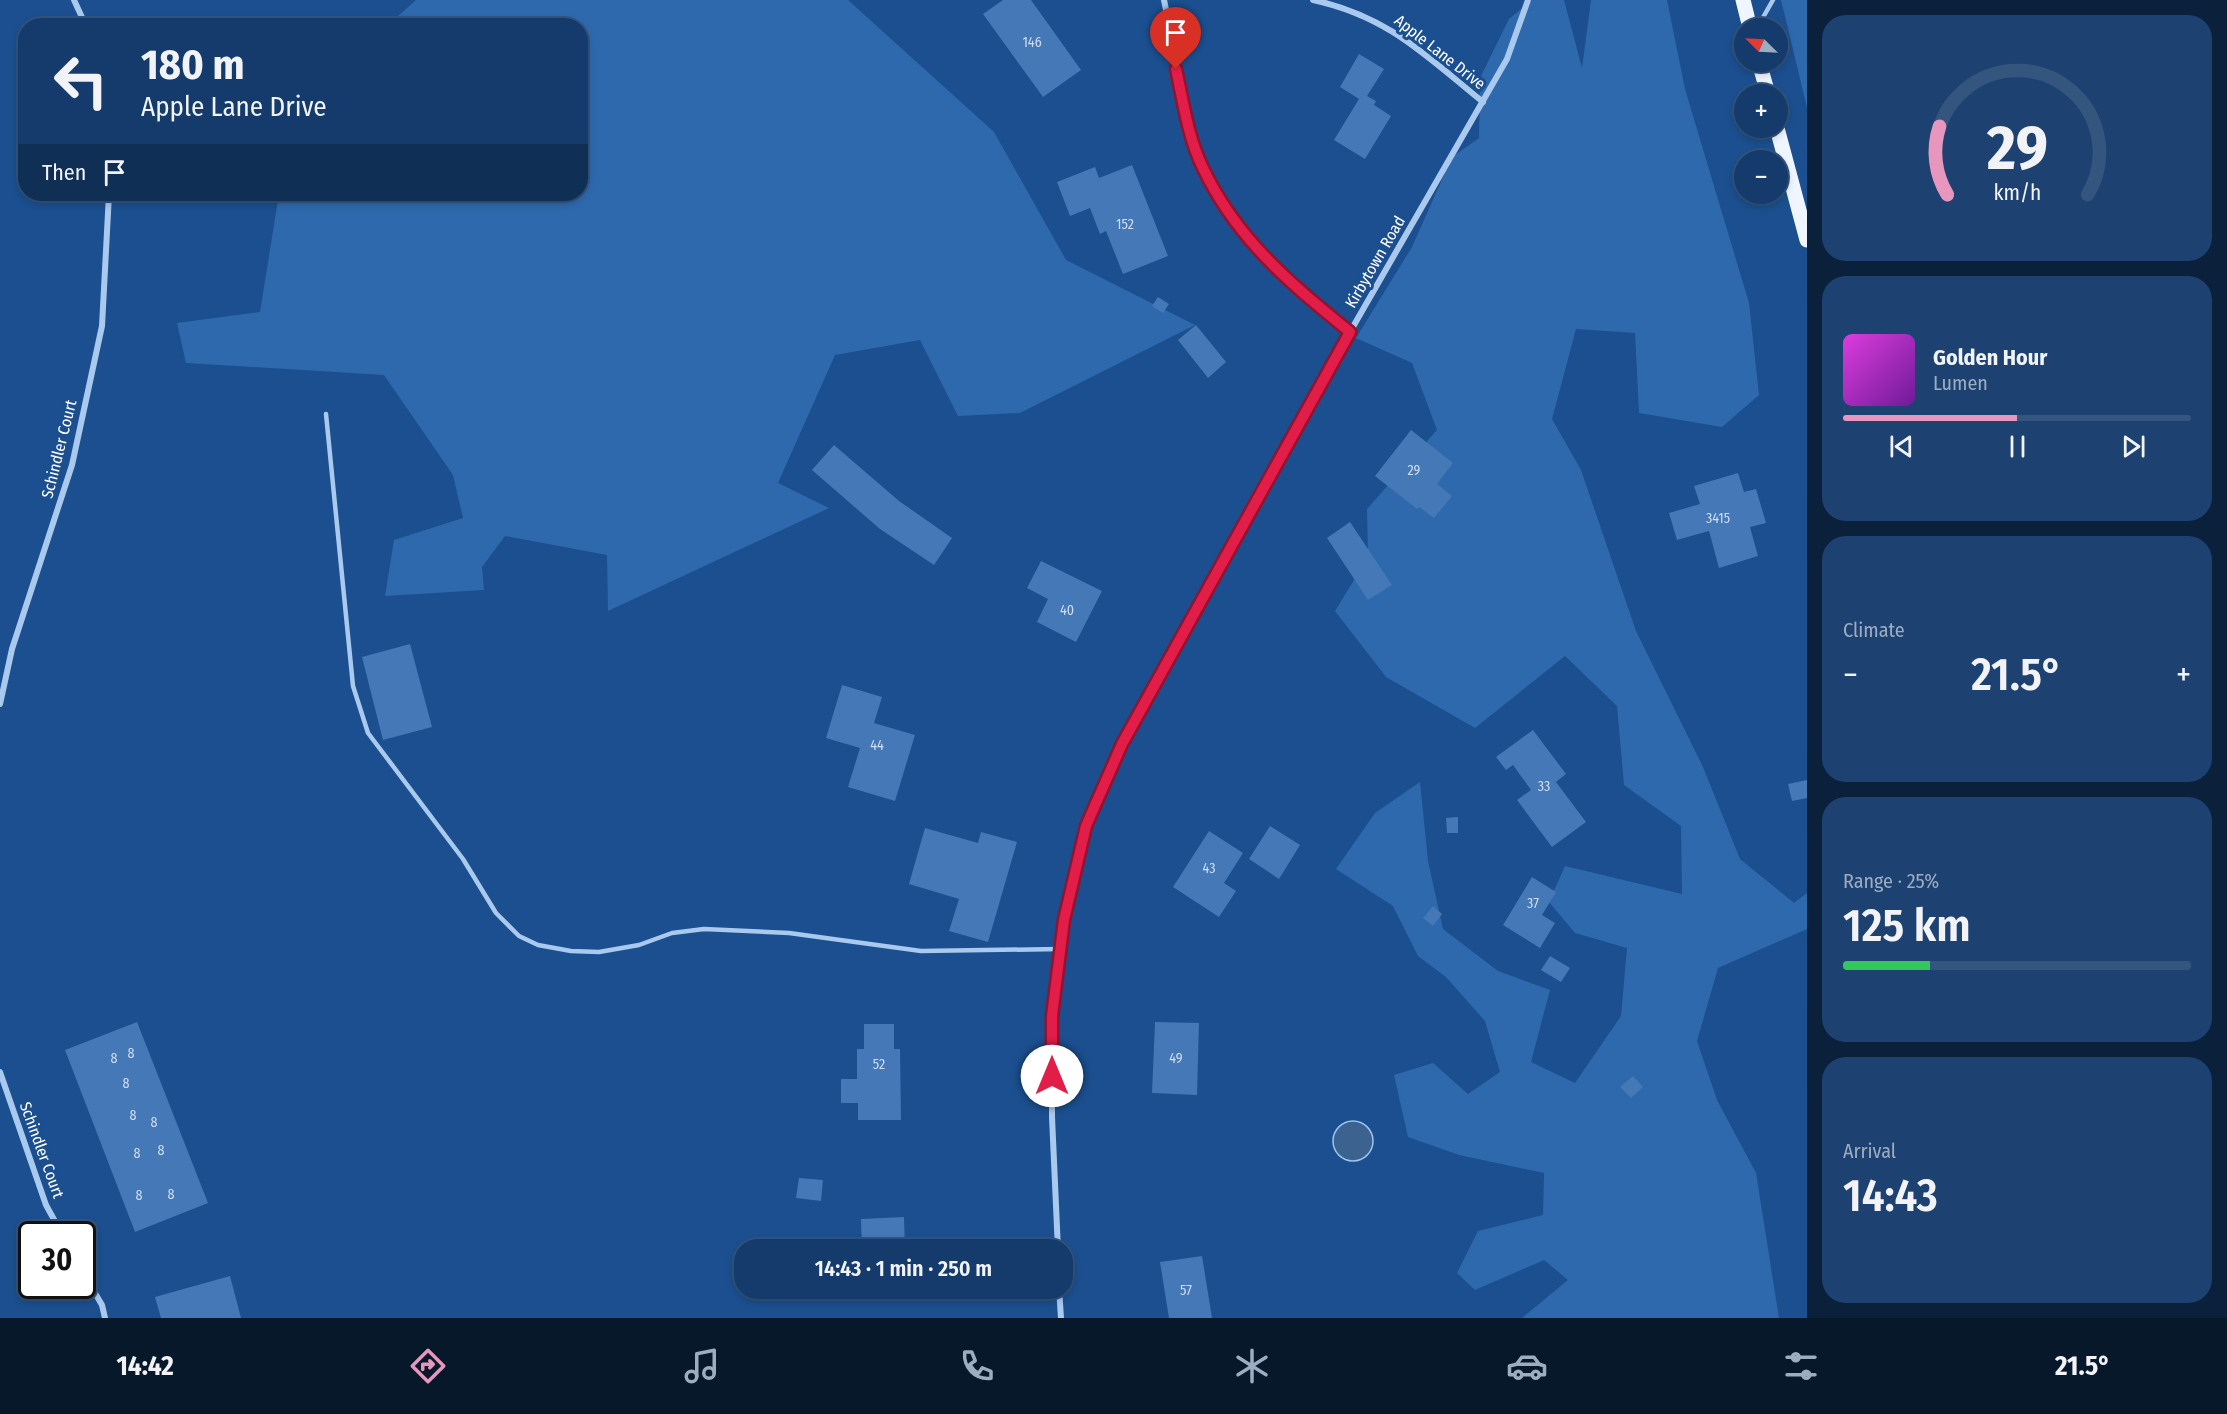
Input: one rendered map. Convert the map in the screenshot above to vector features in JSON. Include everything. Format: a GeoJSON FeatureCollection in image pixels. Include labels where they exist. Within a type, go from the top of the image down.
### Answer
{"type":"FeatureCollection","features":[{"type":"Feature","properties":{"kind":"main road"},"geometry":{"type":"LineString","coordinates":[[1743,0],[1748,18]]}},
{"type":"Feature","properties":{"kind":"main road"},"geometry":{"type":"LineString","coordinates":[[1779,138],[1807,240]]}},
{"type":"Feature","properties":{"kind":"street"},"geometry":{"type":"LineString","coordinates":[[74,0],[82,18]]}},
{"type":"Feature","properties":{"kind":"street"},"geometry":{"type":"LineString","coordinates":[[1164,0],[1186,116],[1202,165],[1220,199],[1237,227],[1287,280],[1350,332]]}},
{"type":"Feature","properties":{"kind":"street","name":"Apple Lane Drive"},"geometry":{"type":"LineString","coordinates":[[1313,0],[1335,5],[1388,27],[1484,102]]}},
{"type":"Feature","properties":{"kind":"street","name":"Kirbytown Road"},"geometry":{"type":"LineString","coordinates":[[1058,1239],[1052,1117],[1052,1027],[1060,949],[1073,873],[1086,826],[1127,734],[1350,332],[1507,59],[1527,0]]}},
{"type":"Feature","properties":{"kind":"street","name":"Schindler Court"},"geometry":{"type":"LineString","coordinates":[[0,704],[12,649],[72,465],[102,326],[109,201]]}},
{"type":"Feature","properties":{"kind":"street","name":"Schindler Court"},"geometry":{"type":"LineString","coordinates":[[0,1072],[46,1205],[55,1221]]}},
{"type":"Feature","properties":{"kind":"street"},"geometry":{"type":"LineString","coordinates":[[96,1295],[102,1305],[105,1318]]}},
{"type":"Feature","properties":{"kind":"street"},"geometry":{"type":"LineString","coordinates":[[1059,1299],[1060,1318]]}},
{"type":"Feature","properties":{"kind":"lane"},"geometry":{"type":"LineString","coordinates":[[1763,18],[1773,0]]}},
{"type":"Feature","properties":{"kind":"lane"},"geometry":{"type":"LineString","coordinates":[[326,414],[352,686],[368,733],[463,859],[496,913],[519,936],[538,945],[571,951],[599,952],[639,945],[672,933],[704,930],[789,933],[921,951],[1060,949]]}},
{"type":"Feature","properties":{"kind":"shaded area"},"geometry":{"type":"Polygon","coordinates":[[[416,0],[848,0],[994,132],[1066,260],[1195,325],[1020,413],[958,416],[920,340],[835,355],[778,483],[829,508],[608,611],[607,555],[505,536],[482,567],[484,590],[385,596],[394,540],[463,518],[453,475],[384,375],[186,363],[177,323],[260,312],[278,201],[588,201],[588,18],[396,18],[416,0]]]}},
{"type":"Feature","properties":{"kind":"shaded area"},"geometry":{"type":"Polygon","coordinates":[[[1532,0],[1564,0],[1582,68],[1591,0],[1667,0],[1685,89],[1749,303],[1759,395],[1722,427],[1639,413],[1635,333],[1576,329],[1552,419],[1581,470],[1636,631],[1703,767],[1740,859],[1794,903],[1807,893],[1807,929],[1718,968],[1697,1041],[1717,1100],[1756,1173],[1779,1318],[1522,1318],[1568,1280],[1544,1260],[1475,1290],[1457,1273],[1478,1231],[1543,1215],[1544,1173],[1459,1155],[1408,1137],[1394,1075],[1433,1063],[1468,1094],[1500,1072],[1485,1021],[1446,977],[1418,956],[1393,906],[1336,869],[1375,813],[1420,782],[1428,861],[1443,929],[1498,971],[1550,990],[1531,1062],[1575,1083],[1621,1016],[1627,948],[1575,933],[1549,902],[1565,866],[1682,894],[1681,826],[1624,785],[1617,706],[1565,656],[1475,728],[1386,677],[1335,611],[1368,557],[1367,509],[1437,430],[1412,363],[1356,338],[1412,247],[1452,157],[1479,138],[1480,78],[1509,19],[1532,0]]]}},
{"type":"Feature","properties":{"kind":"shaded area"},"geometry":{"type":"Polygon","coordinates":[[[1781,0],[1807,0],[1807,108],[1788,29],[1788,18],[1785,18],[1781,0]]]}},
{"type":"Feature","properties":{"kind":"shaded area"},"geometry":{"type":"Polygon","coordinates":[[[1353,1121],[1367,1127],[1373,1141],[1367,1155],[1353,1161],[1339,1155],[1333,1141],[1339,1127],[1353,1121]]]}},
{"type":"Feature","properties":{"kind":"building"},"geometry":{"type":"Polygon","coordinates":[[[1003,0],[1031,0],[1081,70],[1043,97],[983,14],[1003,0]]]}},
{"type":"Feature","properties":{"kind":"building"},"geometry":{"type":"Polygon","coordinates":[[[1359,54],[1384,69],[1367,96],[1376,101],[1374,105],[1391,116],[1365,159],[1334,140],[1359,99],[1340,87],[1359,54]]]}},
{"type":"Feature","properties":{"kind":"building"},"geometry":{"type":"Polygon","coordinates":[[[1132,165],[1168,256],[1123,274],[1106,231],[1100,234],[1090,208],[1070,216],[1057,182],[1095,167],[1099,178],[1132,165]]]}},
{"type":"Feature","properties":{"kind":"building"},"geometry":{"type":"Polygon","coordinates":[[[1158,297],[1169,304],[1163,313],[1152,306],[1158,297]]]}},
{"type":"Feature","properties":{"kind":"building"},"geometry":{"type":"Polygon","coordinates":[[[1196,325],[1226,362],[1208,378],[1178,340],[1196,325]]]}},
{"type":"Feature","properties":{"kind":"building"},"geometry":{"type":"Polygon","coordinates":[[[1411,430],[1453,463],[1437,484],[1452,496],[1434,518],[1419,507],[1417,509],[1375,476],[1411,430]]]}},
{"type":"Feature","properties":{"kind":"building"},"geometry":{"type":"Polygon","coordinates":[[[834,445],[899,501],[952,538],[934,565],[880,529],[812,470],[834,445]]]}},
{"type":"Feature","properties":{"kind":"building"},"geometry":{"type":"Polygon","coordinates":[[[1738,473],[1744,492],[1756,489],[1766,523],[1750,527],[1758,556],[1719,568],[1709,531],[1677,540],[1669,513],[1700,504],[1694,486],[1738,473]]]}},
{"type":"Feature","properties":{"kind":"building"},"geometry":{"type":"Polygon","coordinates":[[[1350,522],[1392,585],[1368,600],[1327,538],[1350,522]]]}},
{"type":"Feature","properties":{"kind":"building"},"geometry":{"type":"Polygon","coordinates":[[[1041,561],[1102,591],[1076,642],[1037,622],[1048,599],[1027,588],[1041,561]]]}},
{"type":"Feature","properties":{"kind":"building"},"geometry":{"type":"Polygon","coordinates":[[[410,644],[432,727],[383,740],[362,657],[410,644]]]}},
{"type":"Feature","properties":{"kind":"building"},"geometry":{"type":"Polygon","coordinates":[[[842,685],[882,697],[874,723],[915,735],[895,801],[848,787],[860,748],[826,738],[842,685]]]}},
{"type":"Feature","properties":{"kind":"building"},"geometry":{"type":"Polygon","coordinates":[[[1533,730],[1566,774],[1556,782],[1586,822],[1552,847],[1517,800],[1531,790],[1513,765],[1506,770],[1496,757],[1533,730]]]}},
{"type":"Feature","properties":{"kind":"building"},"geometry":{"type":"Polygon","coordinates":[[[1807,780],[1807,798],[1792,801],[1788,784],[1807,780]]]}},
{"type":"Feature","properties":{"kind":"building"},"geometry":{"type":"Polygon","coordinates":[[[1458,817],[1458,833],[1447,833],[1446,818],[1458,817]]]}},
{"type":"Feature","properties":{"kind":"building"},"geometry":{"type":"Polygon","coordinates":[[[1270,826],[1300,845],[1279,879],[1249,859],[1270,826]]]}},
{"type":"Feature","properties":{"kind":"building"},"geometry":{"type":"Polygon","coordinates":[[[925,828],[978,843],[981,832],[1017,842],[988,942],[949,931],[959,899],[909,884],[925,828]]]}},
{"type":"Feature","properties":{"kind":"building"},"geometry":{"type":"Polygon","coordinates":[[[1209,831],[1243,853],[1224,883],[1236,891],[1219,917],[1173,887],[1209,831]]]}},
{"type":"Feature","properties":{"kind":"building"},"geometry":{"type":"Polygon","coordinates":[[[1532,877],[1556,892],[1542,915],[1555,923],[1540,948],[1503,925],[1532,877]]]}},
{"type":"Feature","properties":{"kind":"building"},"geometry":{"type":"Polygon","coordinates":[[[1433,906],[1442,914],[1433,926],[1423,918],[1433,906]]]}},
{"type":"Feature","properties":{"kind":"building"},"geometry":{"type":"Polygon","coordinates":[[[1550,956],[1570,968],[1561,982],[1541,970],[1550,956]]]}},
{"type":"Feature","properties":{"kind":"building"},"geometry":{"type":"Polygon","coordinates":[[[137,1022],[208,1203],[135,1232],[65,1050],[137,1022]]]}},
{"type":"Feature","properties":{"kind":"building"},"geometry":{"type":"Polygon","coordinates":[[[1155,1022],[1199,1023],[1197,1095],[1152,1093],[1155,1022]]]}},
{"type":"Feature","properties":{"kind":"building"},"geometry":{"type":"Polygon","coordinates":[[[864,1024],[894,1024],[894,1049],[900,1049],[901,1120],[858,1120],[858,1103],[841,1103],[841,1079],[857,1079],[857,1049],[864,1049],[864,1024]]]}},
{"type":"Feature","properties":{"kind":"building"},"geometry":{"type":"Polygon","coordinates":[[[1633,1076],[1643,1087],[1631,1098],[1620,1087],[1633,1076]]]}},
{"type":"Feature","properties":{"kind":"building"},"geometry":{"type":"Polygon","coordinates":[[[799,1178],[823,1180],[821,1201],[796,1198],[799,1178]]]}},
{"type":"Feature","properties":{"kind":"building"},"geometry":{"type":"Polygon","coordinates":[[[904,1217],[905,1239],[862,1239],[861,1219],[904,1217]]]}},
{"type":"Feature","properties":{"kind":"building"},"geometry":{"type":"Polygon","coordinates":[[[1202,1256],[1212,1318],[1169,1318],[1160,1262],[1202,1256]]]}},
{"type":"Feature","properties":{"kind":"building"},"geometry":{"type":"Polygon","coordinates":[[[230,1276],[241,1318],[161,1318],[155,1297],[230,1276]]]}},
{"type":"Feature","properties":{"kind":"route"},"geometry":{"type":"LineString","coordinates":[[1052,1076],[1052,1016],[1064,920],[1073,873],[1086,826],[1102,786],[1122,744],[1350,332],[1287,280],[1237,227],[1202,165],[1186,116],[1176,69]]}}]}
